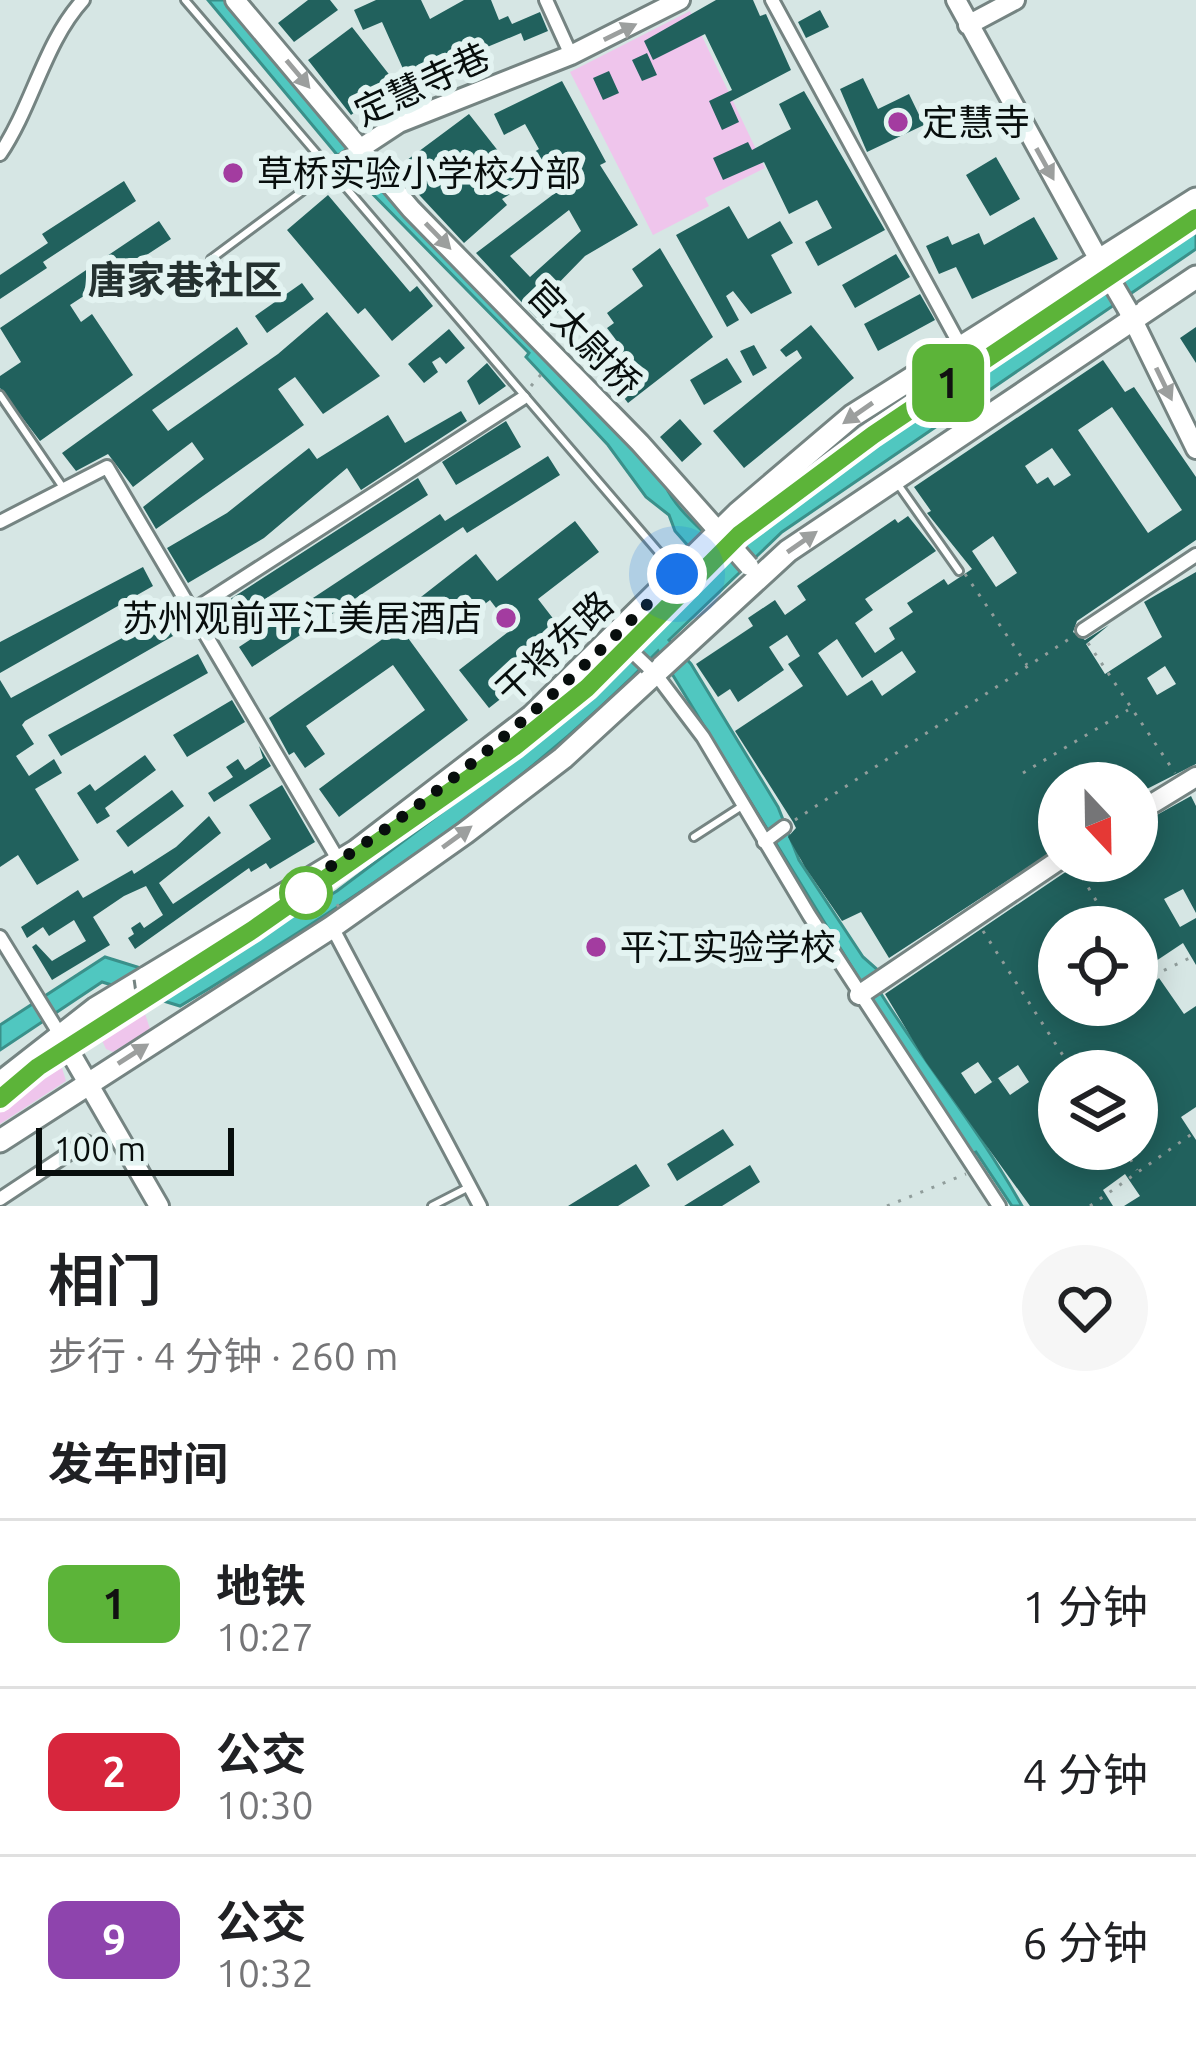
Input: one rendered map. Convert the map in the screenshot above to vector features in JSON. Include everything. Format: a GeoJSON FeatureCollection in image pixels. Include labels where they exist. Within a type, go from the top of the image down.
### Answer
{"type":"FeatureCollection","features":[{"type":"Feature","properties":{"kind":"main road","name":"干将东路"},"geometry":{"type":"LineString","coordinates":[[0,1083],[55,1028],[152,982],[340,861],[532,716],[620,640],[682,569],[852,416],[961,346],[1102,266],[1196,200]]}},
{"type":"Feature","properties":{"kind":"main road"},"geometry":{"type":"LineString","coordinates":[[0,1141],[179,1025],[563,758],[683,647],[754,571],[896,480],[1130,315],[1196,277]]}},
{"type":"Feature","properties":{"kind":"main road"},"geometry":{"type":"LineString","coordinates":[[152,982],[164,1021],[179,1025]]}},
{"type":"Feature","properties":{"kind":"street"},"geometry":{"type":"LineString","coordinates":[[0,154],[41,80],[60,26],[83,0]]}},
{"type":"Feature","properties":{"kind":"street","name":"官太尉桥"},"geometry":{"type":"LineString","coordinates":[[236,0],[411,209],[754,571]]}},
{"type":"Feature","properties":{"kind":"street"},"geometry":{"type":"LineString","coordinates":[[546,0],[571,55]]}},
{"type":"Feature","properties":{"kind":"street","name":"定慧寺巷"},"geometry":{"type":"LineString","coordinates":[[336,166],[399,123],[571,55],[680,0]]}},
{"type":"Feature","properties":{"kind":"street"},"geometry":{"type":"LineString","coordinates":[[772,0],[961,346]]}},
{"type":"Feature","properties":{"kind":"street"},"geometry":{"type":"LineString","coordinates":[[956,0],[1130,315],[1196,449]]}},
{"type":"Feature","properties":{"kind":"street"},"geometry":{"type":"LineString","coordinates":[[966,0],[972,23]]}},
{"type":"Feature","properties":{"kind":"street"},"geometry":{"type":"LineString","coordinates":[[972,23],[1015,0]]}},
{"type":"Feature","properties":{"kind":"street"},"geometry":{"type":"LineString","coordinates":[[191,611],[523,398]]}},
{"type":"Feature","properties":{"kind":"street"},"geometry":{"type":"LineString","coordinates":[[0,522],[106,467],[340,861]]}},
{"type":"Feature","properties":{"kind":"street"},"geometry":{"type":"LineString","coordinates":[[1083,630],[1196,555]]}},
{"type":"Feature","properties":{"kind":"street"},"geometry":{"type":"LineString","coordinates":[[620,640],[655,670],[694,723],[999,1206]]}},
{"type":"Feature","properties":{"kind":"street"},"geometry":{"type":"LineString","coordinates":[[1158,800],[1189,781]]}},
{"type":"Feature","properties":{"kind":"street"},"geometry":{"type":"LineString","coordinates":[[766,840],[784,827]]}},
{"type":"Feature","properties":{"kind":"street"},"geometry":{"type":"LineString","coordinates":[[866,990],[1038,874]]}},
{"type":"Feature","properties":{"kind":"street"},"geometry":{"type":"LineString","coordinates":[[336,918],[480,1206]]}},
{"type":"Feature","properties":{"kind":"street"},"geometry":{"type":"LineString","coordinates":[[0,938],[159,1206]]}},
{"type":"Feature","properties":{"kind":"street"},"geometry":{"type":"LineString","coordinates":[[0,1199],[86,1142]]}},
{"type":"Feature","properties":{"kind":"lane"},"geometry":{"type":"LineString","coordinates":[[185,0],[336,166],[523,398],[682,569]]}},
{"type":"Feature","properties":{"kind":"lane","name":"定慧寺巷"},"geometry":{"type":"LineString","coordinates":[[211,259],[336,166]]}},
{"type":"Feature","properties":{"kind":"lane"},"geometry":{"type":"LineString","coordinates":[[0,394],[64,489]]}},
{"type":"Feature","properties":{"kind":"lane"},"geometry":{"type":"LineString","coordinates":[[896,480],[958,572]]}},
{"type":"Feature","properties":{"kind":"lane"},"geometry":{"type":"LineString","coordinates":[[694,837],[743,806]]}},
{"type":"Feature","properties":{"kind":"lane"},"geometry":{"type":"LineString","coordinates":[[432,1206],[470,1187]]}},
{"type":"Feature","properties":{"kind":"path"},"geometry":{"type":"LineString","coordinates":[[958,572],[968,576],[1028,666]]}},
{"type":"Feature","properties":{"kind":"path"},"geometry":{"type":"LineString","coordinates":[[784,827],[1083,630],[1129,710],[1189,781]]}},
{"type":"Feature","properties":{"kind":"path"},"geometry":{"type":"LineString","coordinates":[[1023,773],[1129,710]]}},
{"type":"Feature","properties":{"kind":"path"},"geometry":{"type":"LineString","coordinates":[[325,884],[336,918]]}},
{"type":"Feature","properties":{"kind":"path"},"geometry":{"type":"LineString","coordinates":[[973,916],[1059,1050]]}},
{"type":"Feature","properties":{"kind":"path"},"geometry":{"type":"LineString","coordinates":[[1158,973],[1196,955]]}},
{"type":"Feature","properties":{"kind":"path"},"geometry":{"type":"LineString","coordinates":[[1090,1206],[1196,1131]]}},
{"type":"Feature","properties":{"kind":"path"},"geometry":{"type":"LineString","coordinates":[[887,1206],[973,1171]]}},
{"type":"Feature","properties":{"kind":"shaded area"},"geometry":{"type":"Polygon","coordinates":[[[690,11],[765,168],[705,198],[709,206],[653,235],[570,72],[690,11]]]}},
{"type":"Feature","properties":{"kind":"shaded area"},"geometry":{"type":"Polygon","coordinates":[[[134,999],[141,1001],[150,1029],[113,1052],[106,1049],[94,1023],[134,999]]]}},
{"type":"Feature","properties":{"kind":"shaded area"},"geometry":{"type":"Polygon","coordinates":[[[51,1055],[58,1055],[66,1081],[0,1124],[0,1097],[51,1055]]]}},
{"type":"Feature","properties":{"kind":"water"},"geometry":{"type":"Polygon","coordinates":[[[208,0],[231,0],[724,553],[986,361],[1196,226],[1196,249],[782,532],[669,640],[691,664],[778,807],[799,860],[863,957],[879,971],[873,981],[1022,1206],[1012,1206],[976,1152],[971,1154],[951,1129],[658,651],[556,747],[501,791],[387,874],[210,988],[180,1006],[102,982],[0,1050],[0,1025],[105,957],[163,975],[171,988],[303,904],[307,909],[337,891],[545,735],[713,574],[675,531],[669,515],[646,497],[608,445],[526,357],[529,353],[354,175],[208,0]]]}},
{"type":"Feature","properties":{"kind":"building"},"geometry":{"type":"Polygon","coordinates":[[[308,0],[330,0],[338,10],[294,42],[278,23],[308,0]]]}},
{"type":"Feature","properties":{"kind":"building"},"geometry":{"type":"Polygon","coordinates":[[[376,0],[421,0],[430,19],[464,0],[491,0],[499,20],[508,16],[512,24],[540,12],[548,31],[524,41],[521,33],[408,80],[382,22],[363,30],[354,10],[376,0]]]}},
{"type":"Feature","properties":{"kind":"building"},"geometry":{"type":"Polygon","coordinates":[[[716,0],[753,0],[760,16],[766,14],[791,70],[730,102],[739,122],[722,130],[709,101],[732,90],[705,34],[653,60],[644,41],[716,0]]]}},
{"type":"Feature","properties":{"kind":"building"},"geometry":{"type":"Polygon","coordinates":[[[820,10],[829,27],[806,38],[798,22],[820,10]]]}},
{"type":"Feature","properties":{"kind":"building"},"geometry":{"type":"Polygon","coordinates":[[[352,27],[395,82],[351,115],[308,60],[352,27]]]}},
{"type":"Feature","properties":{"kind":"building"},"geometry":{"type":"Polygon","coordinates":[[[647,53],[657,75],[642,81],[632,60],[647,53]]]}},
{"type":"Feature","properties":{"kind":"building"},"geometry":{"type":"Polygon","coordinates":[[[609,71],[619,93],[603,100],[593,78],[609,71]]]}},
{"type":"Feature","properties":{"kind":"building"},"geometry":{"type":"Polygon","coordinates":[[[863,78],[878,109],[909,94],[924,125],[867,152],[840,89],[863,78]]]}},
{"type":"Feature","properties":{"kind":"building"},"geometry":{"type":"Polygon","coordinates":[[[562,81],[606,162],[600,165],[638,225],[585,256],[546,296],[559,311],[543,325],[476,253],[559,190],[549,171],[528,183],[518,162],[539,149],[525,124],[504,135],[494,114],[562,81]],[[569,210],[510,256],[530,277],[581,231],[569,210]]]}},
{"type":"Feature","properties":{"kind":"building"},"geometry":{"type":"Polygon","coordinates":[[[804,91],[885,230],[818,266],[805,242],[832,228],[817,200],[789,214],[764,162],[723,180],[713,158],[748,142],[752,150],[791,129],[779,104],[804,91]]]}},
{"type":"Feature","properties":{"kind":"building"},"geometry":{"type":"Polygon","coordinates":[[[469,114],[525,185],[502,199],[507,205],[464,243],[395,169],[469,114]]]}},
{"type":"Feature","properties":{"kind":"building"},"geometry":{"type":"Polygon","coordinates":[[[996,157],[1020,199],[990,216],[966,175],[996,157]]]}},
{"type":"Feature","properties":{"kind":"building"},"geometry":{"type":"Polygon","coordinates":[[[124,181],[136,201],[43,262],[47,268],[0,299],[0,275],[48,243],[42,234],[124,181]]]}},
{"type":"Feature","properties":{"kind":"building"},"geometry":{"type":"Polygon","coordinates":[[[328,195],[410,292],[417,286],[433,306],[392,341],[365,308],[358,314],[287,230],[328,195]]]}},
{"type":"Feature","properties":{"kind":"building"},"geometry":{"type":"Polygon","coordinates":[[[729,206],[748,239],[780,221],[793,243],[771,255],[792,293],[751,314],[733,291],[726,296],[739,320],[727,327],[676,235],[729,206]]]}},
{"type":"Feature","properties":{"kind":"building"},"geometry":{"type":"Polygon","coordinates":[[[1034,217],[1058,259],[972,299],[956,267],[939,274],[926,246],[948,236],[952,245],[979,233],[984,245],[1034,217]]]}},
{"type":"Feature","properties":{"kind":"building"},"geometry":{"type":"Polygon","coordinates":[[[159,221],[171,239],[70,305],[81,322],[92,314],[133,375],[40,441],[0,388],[0,376],[21,362],[0,328],[159,221]]]}},
{"type":"Feature","properties":{"kind":"building"},"geometry":{"type":"Polygon","coordinates":[[[660,248],[713,337],[628,403],[599,365],[622,348],[607,328],[614,323],[607,313],[643,286],[632,269],[660,248]]]}},
{"type":"Feature","properties":{"kind":"building"},"geometry":{"type":"Polygon","coordinates":[[[896,254],[910,277],[855,308],[842,285],[896,254]]]}},
{"type":"Feature","properties":{"kind":"building"},"geometry":{"type":"Polygon","coordinates":[[[302,283],[314,299],[267,333],[255,316],[302,283]]]}},
{"type":"Feature","properties":{"kind":"building"},"geometry":{"type":"Polygon","coordinates":[[[920,294],[935,320],[878,351],[864,324],[920,294]]]}},
{"type":"Feature","properties":{"kind":"building"},"geometry":{"type":"Polygon","coordinates":[[[327,312],[380,376],[323,414],[295,377],[278,389],[304,425],[156,529],[143,507],[204,459],[192,442],[133,487],[108,454],[76,471],[62,453],[237,327],[248,344],[152,410],[168,431],[278,354],[327,312]]]}},
{"type":"Feature","properties":{"kind":"building"},"geometry":{"type":"Polygon","coordinates":[[[811,325],[854,378],[744,468],[713,431],[802,358],[797,350],[786,357],[780,350],[811,325]]]}},
{"type":"Feature","properties":{"kind":"building"},"geometry":{"type":"Polygon","coordinates":[[[1196,327],[1196,363],[1180,338],[1196,327]]]}},
{"type":"Feature","properties":{"kind":"building"},"geometry":{"type":"Polygon","coordinates":[[[449,329],[465,348],[446,364],[440,357],[432,362],[438,372],[424,383],[408,364],[449,329]]]}},
{"type":"Feature","properties":{"kind":"building"},"geometry":{"type":"Polygon","coordinates":[[[754,345],[767,368],[753,376],[740,351],[754,345]]]}},
{"type":"Feature","properties":{"kind":"building"},"geometry":{"type":"Polygon","coordinates":[[[727,358],[742,382],[704,405],[690,380],[727,358]]]}},
{"type":"Feature","properties":{"kind":"building"},"geometry":{"type":"Polygon","coordinates":[[[1103,360],[1125,392],[1134,387],[1196,477],[1196,540],[1077,621],[1073,632],[1085,640],[1109,625],[1086,644],[1105,674],[1162,637],[1144,602],[1196,572],[1196,764],[1158,783],[1158,762],[1038,762],[1038,861],[889,958],[861,912],[842,921],[805,867],[788,837],[796,828],[793,822],[735,731],[803,686],[788,664],[800,656],[787,635],[769,647],[784,670],[738,702],[730,689],[718,697],[696,664],[753,626],[748,618],[775,600],[785,615],[806,600],[797,586],[895,519],[898,523],[908,516],[936,551],[865,599],[873,610],[855,623],[875,653],[895,639],[889,628],[913,612],[907,603],[944,579],[948,585],[972,569],[927,513],[931,511],[914,487],[1103,360]],[[1112,407],[1078,430],[1148,533],[1182,510],[1112,407]],[[1052,448],[1025,466],[1037,484],[1048,477],[1054,486],[1071,475],[1052,448]],[[993,536],[972,551],[996,587],[1017,573],[993,536]],[[837,639],[818,653],[847,696],[872,680],[882,696],[916,672],[902,651],[862,678],[837,639]],[[1165,666],[1147,678],[1157,695],[1176,684],[1165,666]]]}},
{"type":"Feature","properties":{"kind":"building"},"geometry":{"type":"Polygon","coordinates":[[[487,363],[506,386],[479,405],[467,381],[487,363]]]}},
{"type":"Feature","properties":{"kind":"building"},"geometry":{"type":"Polygon","coordinates":[[[461,411],[467,421],[361,490],[347,468],[264,538],[188,583],[167,548],[227,513],[309,448],[317,459],[388,415],[405,443],[461,411]]]}},
{"type":"Feature","properties":{"kind":"building"},"geometry":{"type":"Polygon","coordinates":[[[680,419],[702,444],[682,462],[660,437],[680,419]]]}},
{"type":"Feature","properties":{"kind":"building"},"geometry":{"type":"Polygon","coordinates":[[[506,421],[521,447],[456,485],[442,462],[506,421]]]}},
{"type":"Feature","properties":{"kind":"building"},"geometry":{"type":"Polygon","coordinates":[[[548,456],[560,475],[467,533],[463,527],[252,667],[239,647],[440,514],[445,521],[548,456]]]}},
{"type":"Feature","properties":{"kind":"building"},"geometry":{"type":"Polygon","coordinates":[[[418,478],[428,495],[218,629],[207,614],[418,478]]]}},
{"type":"Feature","properties":{"kind":"building"},"geometry":{"type":"Polygon","coordinates":[[[575,521],[599,552],[538,599],[572,643],[489,708],[459,670],[512,629],[490,600],[439,639],[412,604],[476,554],[497,581],[575,521]]]}},
{"type":"Feature","properties":{"kind":"building"},"geometry":{"type":"Polygon","coordinates":[[[143,567],[153,586],[0,673],[0,642],[143,567]]]}},
{"type":"Feature","properties":{"kind":"building"},"geometry":{"type":"Polygon","coordinates":[[[176,609],[187,628],[22,725],[34,744],[16,756],[29,776],[54,759],[62,773],[35,789],[79,860],[37,885],[18,855],[0,867],[0,680],[11,698],[176,609]]]}},
{"type":"Feature","properties":{"kind":"building"},"geometry":{"type":"Polygon","coordinates":[[[400,627],[468,720],[339,817],[319,789],[425,710],[393,665],[306,726],[325,754],[305,768],[294,752],[289,755],[269,718],[400,627]]]}},
{"type":"Feature","properties":{"kind":"building"},"geometry":{"type":"Polygon","coordinates":[[[198,654],[208,673],[61,756],[48,735],[198,654]]]}},
{"type":"Feature","properties":{"kind":"building"},"geometry":{"type":"Polygon","coordinates":[[[232,700],[245,722],[187,757],[173,735],[232,700]]]}},
{"type":"Feature","properties":{"kind":"building"},"geometry":{"type":"Polygon","coordinates":[[[259,746],[271,766],[214,802],[208,793],[233,777],[226,767],[238,759],[245,770],[263,758],[259,746]]]}},
{"type":"Feature","properties":{"kind":"building"},"geometry":{"type":"Polygon","coordinates":[[[145,755],[156,770],[105,808],[110,816],[97,824],[77,793],[90,784],[95,791],[145,755]]]}},
{"type":"Feature","properties":{"kind":"building"},"geometry":{"type":"Polygon","coordinates":[[[282,785],[315,842],[270,869],[266,863],[251,872],[249,868],[135,949],[128,938],[134,934],[131,928],[140,922],[144,928],[163,915],[146,886],[124,896],[93,917],[110,945],[52,980],[32,947],[36,944],[52,961],[86,941],[74,920],[49,936],[43,927],[27,938],[21,927],[78,890],[83,898],[132,870],[134,874],[176,847],[209,816],[221,833],[159,883],[173,904],[271,839],[249,805],[282,785]]]}},
{"type":"Feature","properties":{"kind":"building"},"geometry":{"type":"Polygon","coordinates":[[[172,790],[184,806],[128,847],[116,831],[172,790]]]}},
{"type":"Feature","properties":{"kind":"building"},"geometry":{"type":"Polygon","coordinates":[[[1191,796],[1196,806],[1196,913],[1183,889],[1164,899],[1180,927],[1196,918],[1196,965],[1183,943],[1158,960],[1158,906],[1038,906],[1038,1026],[1158,1026],[1159,978],[1184,1014],[1196,1006],[1196,1107],[1181,1117],[1196,1140],[1196,1206],[1124,1206],[1140,1196],[1125,1174],[1103,1190],[1113,1206],[1030,1206],[926,1062],[885,994],[1051,882],[1158,882],[1158,814],[1191,796]],[[978,1062],[961,1073],[975,1094],[992,1082],[978,1062]],[[1018,1065],[998,1078],[1010,1095],[1029,1082],[1018,1065]]]}},
{"type":"Feature","properties":{"kind":"building"},"geometry":{"type":"Polygon","coordinates":[[[723,1129],[734,1145],[677,1181],[667,1164],[723,1129]]]}},
{"type":"Feature","properties":{"kind":"building"},"geometry":{"type":"Polygon","coordinates":[[[636,1164],[650,1186],[618,1206],[568,1206],[636,1164]]]}},
{"type":"Feature","properties":{"kind":"building"},"geometry":{"type":"Polygon","coordinates":[[[750,1165],[760,1182],[722,1206],[684,1206],[750,1165]]]}},
{"type":"Feature","properties":{"kind":"metro line","name":"1"},"geometry":{"type":"LineString","coordinates":[[0,1099],[38,1067],[254,929],[514,747],[587,688],[739,535],[873,435],[1196,218]]}},
{"type":"Feature","properties":{"kind":"place","name":"定慧寺"},"geometry":{"type":"Point","coordinates":[898,122]}},
{"type":"Feature","properties":{"kind":"place","name":"草桥实验小学校分部"},"geometry":{"type":"Point","coordinates":[233,173]}},
{"type":"Feature","properties":{"kind":"place","name":"苏州观前平江美居酒店"},"geometry":{"type":"Point","coordinates":[506,618]}},
{"type":"Feature","properties":{"kind":"place","name":"平江实验学校"},"geometry":{"type":"Point","coordinates":[596,947]}},
{"type":"Feature","properties":{"kind":"district","name":"唐家巷社区"},"geometry":{"type":"Point","coordinates":[185,280]}},
{"type":"Feature","properties":{"kind":"route"},"geometry":{"type":"LineString","coordinates":[[306,893],[290,892],[381,833],[532,716],[677,574]]}}]}
